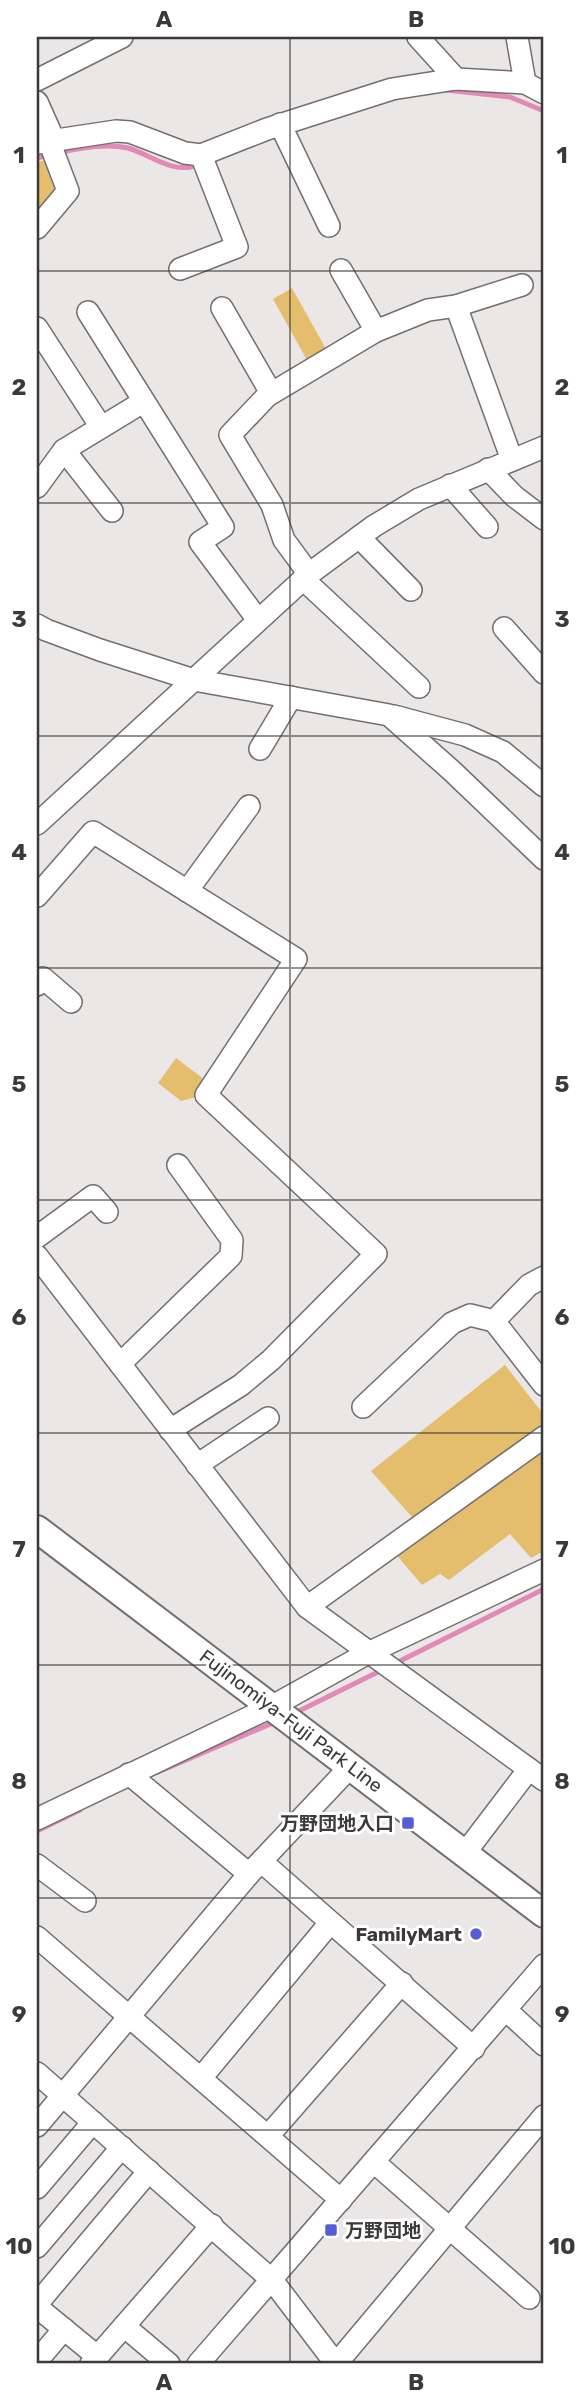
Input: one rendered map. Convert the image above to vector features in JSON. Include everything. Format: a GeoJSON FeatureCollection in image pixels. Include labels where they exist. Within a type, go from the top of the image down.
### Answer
{"type":"FeatureCollection","features":[{"type":"Feature","properties":{"kind":"main road","name":"Fujinomiya-Fuji Park Line"},"geometry":{"type":"LineString","coordinates":[[37,1529],[544,1914]]}},
{"type":"Feature","properties":{"kind":"street"},"geometry":{"type":"LineString","coordinates":[[37,80],[122,37]]}},
{"type":"Feature","properties":{"kind":"street"},"geometry":{"type":"LineString","coordinates":[[418,37],[456,79]]}},
{"type":"Feature","properties":{"kind":"street"},"geometry":{"type":"LineString","coordinates":[[47,141],[116,131],[130,132],[185,153],[201,155],[283,131],[392,89],[456,79],[535,88],[517,37]]}},
{"type":"Feature","properties":{"kind":"street"},"geometry":{"type":"LineString","coordinates":[[37,102],[47,141],[68,191],[37,228]]}},
{"type":"Feature","properties":{"kind":"street"},"geometry":{"type":"LineString","coordinates":[[283,131],[329,226]]}},
{"type":"Feature","properties":{"kind":"street"},"geometry":{"type":"LineString","coordinates":[[180,270],[237,247],[201,155]]}},
{"type":"Feature","properties":{"kind":"street"},"geometry":{"type":"LineString","coordinates":[[341,270],[376,331]]}},
{"type":"Feature","properties":{"kind":"street"},"geometry":{"type":"LineString","coordinates":[[419,687],[306,577],[284,540],[272,505],[230,435],[271,393],[376,331],[428,310],[456,306],[522,285]]}},
{"type":"Feature","properties":{"kind":"street"},"geometry":{"type":"LineString","coordinates":[[456,306],[512,460]]}},
{"type":"Feature","properties":{"kind":"street"},"geometry":{"type":"LineString","coordinates":[[222,308],[271,393]]}},
{"type":"Feature","properties":{"kind":"street"},"geometry":{"type":"LineString","coordinates":[[88,312],[223,527],[200,542],[258,620]]}},
{"type":"Feature","properties":{"kind":"street"},"geometry":{"type":"LineString","coordinates":[[37,328],[102,427]]}},
{"type":"Feature","properties":{"kind":"street"},"geometry":{"type":"LineString","coordinates":[[37,487],[64,450],[143,402]]}},
{"type":"Feature","properties":{"kind":"street"},"geometry":{"type":"LineString","coordinates":[[37,824],[306,577],[359,537],[419,499],[544,447]]}},
{"type":"Feature","properties":{"kind":"street"},"geometry":{"type":"LineString","coordinates":[[64,450],[112,511]]}},
{"type":"Feature","properties":{"kind":"street"},"geometry":{"type":"LineString","coordinates":[[488,469],[514,496],[544,519]]}},
{"type":"Feature","properties":{"kind":"street"},"geometry":{"type":"LineString","coordinates":[[450,485],[487,527]]}},
{"type":"Feature","properties":{"kind":"street"},"geometry":{"type":"LineString","coordinates":[[359,537],[411,590]]}},
{"type":"Feature","properties":{"kind":"street"},"geometry":{"type":"LineString","coordinates":[[37,625],[100,650],[194,680],[389,715],[464,735],[503,752],[544,786]]}},
{"type":"Feature","properties":{"kind":"street"},"geometry":{"type":"LineString","coordinates":[[504,628],[544,673]]}},
{"type":"Feature","properties":{"kind":"street"},"geometry":{"type":"LineString","coordinates":[[260,749],[290,697]]}},
{"type":"Feature","properties":{"kind":"street"},"geometry":{"type":"LineString","coordinates":[[389,715],[544,859]]}},
{"type":"Feature","properties":{"kind":"street"},"geometry":{"type":"LineString","coordinates":[[187,891],[250,806]]}},
{"type":"Feature","properties":{"kind":"street"},"geometry":{"type":"LineString","coordinates":[[37,896],[93,832],[296,959],[206,1095],[376,1254],[271,1360],[241,1385],[170,1430]]}},
{"type":"Feature","properties":{"kind":"street"},"geometry":{"type":"LineString","coordinates":[[37,985],[43,978],[71,1002]]}},
{"type":"Feature","properties":{"kind":"street"},"geometry":{"type":"LineString","coordinates":[[120,1364],[231,1256],[232,1240],[178,1165]]}},
{"type":"Feature","properties":{"kind":"street"},"geometry":{"type":"LineString","coordinates":[[37,1237],[93,1196],[107,1212]]}},
{"type":"Feature","properties":{"kind":"street"},"geometry":{"type":"LineString","coordinates":[[37,1256],[307,1607],[536,1775],[465,1853]]}},
{"type":"Feature","properties":{"kind":"street"},"geometry":{"type":"LineString","coordinates":[[494,1321],[529,1285],[544,1277]]}},
{"type":"Feature","properties":{"kind":"street"},"geometry":{"type":"LineString","coordinates":[[363,1407],[452,1323],[470,1315],[494,1321],[544,1385]]}},
{"type":"Feature","properties":{"kind":"street"},"geometry":{"type":"LineString","coordinates":[[197,1465],[268,1418]]}},
{"type":"Feature","properties":{"kind":"street"},"geometry":{"type":"LineString","coordinates":[[307,1607],[544,1437]]}},
{"type":"Feature","properties":{"kind":"street"},"geometry":{"type":"LineString","coordinates":[[37,1819],[129,1774],[281,1714],[368,1653],[544,1570]]}},
{"type":"Feature","properties":{"kind":"street"},"geometry":{"type":"LineString","coordinates":[[37,2126],[255,1868],[351,1766]]}},
{"type":"Feature","properties":{"kind":"street"},"geometry":{"type":"LineString","coordinates":[[129,1774],[330,1923],[474,2048]]}},
{"type":"Feature","properties":{"kind":"street"},"geometry":{"type":"LineString","coordinates":[[37,1864],[85,1901]]}},
{"type":"Feature","properties":{"kind":"street"},"geometry":{"type":"LineString","coordinates":[[201,2078],[330,1923]]}},
{"type":"Feature","properties":{"kind":"street"},"geometry":{"type":"LineString","coordinates":[[37,1937],[341,2200]]}},
{"type":"Feature","properties":{"kind":"street"},"geometry":{"type":"LineString","coordinates":[[198,2364],[544,1965]]}},
{"type":"Feature","properties":{"kind":"street"},"geometry":{"type":"LineString","coordinates":[[268,2136],[402,1983]]}},
{"type":"Feature","properties":{"kind":"street"},"geometry":{"type":"LineString","coordinates":[[506,2010],[544,2045]]}},
{"type":"Feature","properties":{"kind":"street"},"geometry":{"type":"LineString","coordinates":[[37,2073],[272,2280],[330,2362],[450,2228],[544,2116]]}},
{"type":"Feature","properties":{"kind":"street"},"geometry":{"type":"LineString","coordinates":[[37,2188],[93,2122]]}},
{"type":"Feature","properties":{"kind":"street"},"geometry":{"type":"LineString","coordinates":[[37,2247],[122,2147]]}},
{"type":"Feature","properties":{"kind":"street"},"geometry":{"type":"LineString","coordinates":[[374,2162],[529,2298]]}},
{"type":"Feature","properties":{"kind":"street"},"geometry":{"type":"LineString","coordinates":[[149,2171],[37,2306],[64,2329],[94,2361],[212,2225]]}},
{"type":"Feature","properties":{"kind":"street"},"geometry":{"type":"LineString","coordinates":[[124,2326],[169,2364]]}},
{"type":"Feature","properties":{"kind":"street"},"geometry":{"type":"LineString","coordinates":[[37,2361],[64,2329]]}},
{"type":"Feature","properties":{"kind":"shaded area"},"geometry":{"type":"Polygon","coordinates":[[[50,159],[62,190],[37,219],[37,162],[50,159]]]}},
{"type":"Feature","properties":{"kind":"shaded area"},"geometry":{"type":"Polygon","coordinates":[[[292,288],[331,358],[312,369],[273,299],[292,288]]]}},
{"type":"Feature","properties":{"kind":"shaded area"},"geometry":{"type":"Polygon","coordinates":[[[176,1058],[209,1083],[200,1096],[181,1101],[158,1083],[176,1058]]]}},
{"type":"Feature","properties":{"kind":"shaded area"},"geometry":{"type":"Polygon","coordinates":[[[505,1365],[544,1415],[544,1551],[531,1558],[510,1534],[449,1580],[440,1574],[422,1585],[388,1545],[412,1517],[371,1471],[505,1365]]]}},
{"type":"Feature","properties":{"kind":"waterway"},"geometry":{"type":"LineString","coordinates":[[446,90],[510,97],[544,111]]}},
{"type":"Feature","properties":{"kind":"waterway"},"geometry":{"type":"LineString","coordinates":[[61,152],[112,146],[128,148],[174,167],[191,167]]}},
{"type":"Feature","properties":{"kind":"waterway"},"geometry":{"type":"LineString","coordinates":[[37,158],[45,156]]}},
{"type":"Feature","properties":{"kind":"waterway"},"geometry":{"type":"LineString","coordinates":[[394,1664],[544,1589]]}},
{"type":"Feature","properties":{"kind":"waterway"},"geometry":{"type":"LineString","coordinates":[[293,1714],[382,1670]]}},
{"type":"Feature","properties":{"kind":"waterway"},"geometry":{"type":"LineString","coordinates":[[158,1772],[275,1722]]}},
{"type":"Feature","properties":{"kind":"waterway"},"geometry":{"type":"LineString","coordinates":[[37,1831],[80,1810]]}},
{"type":"Feature","properties":{"kind":"place","name":"万野団地入口"},"geometry":{"type":"Point","coordinates":[408,1823]}},
{"type":"Feature","properties":{"kind":"place","name":"FamilyMart"},"geometry":{"type":"Point","coordinates":[476,1934]}},
{"type":"Feature","properties":{"kind":"place","name":"万野団地"},"geometry":{"type":"Point","coordinates":[331,2230]}}]}
